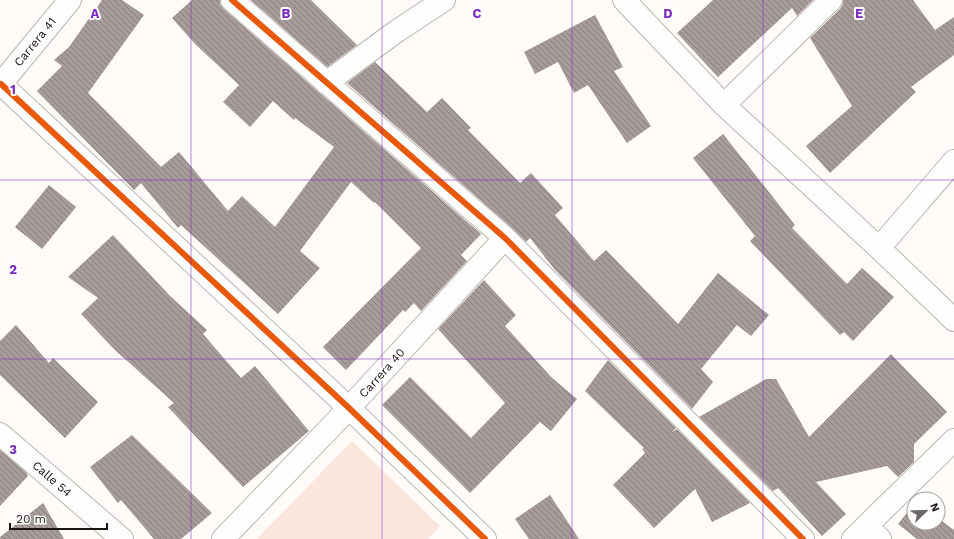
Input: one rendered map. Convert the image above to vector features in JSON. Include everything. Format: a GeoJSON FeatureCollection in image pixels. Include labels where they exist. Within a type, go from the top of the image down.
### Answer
{"type":"FeatureCollection","features":[{"type":"Feature","properties":{"kind":"street","name":"Carrera 41"},"geometry":{"type":"LineString","coordinates":[[0,84],[70,0]]}},
{"type":"Feature","properties":{"kind":"street"},"geometry":{"type":"LineString","coordinates":[[232,0],[505,238],[803,539]]}},
{"type":"Feature","properties":{"kind":"street"},"geometry":{"type":"LineString","coordinates":[[326,83],[397,31],[444,0]]}},
{"type":"Feature","properties":{"kind":"street"},"geometry":{"type":"LineString","coordinates":[[624,0],[724,105],[879,248],[954,320]]}},
{"type":"Feature","properties":{"kind":"street"},"geometry":{"type":"LineString","coordinates":[[724,105],[831,0]]}},
{"type":"Feature","properties":{"kind":"street"},"geometry":{"type":"LineString","coordinates":[[0,84],[349,408],[485,539]]}},
{"type":"Feature","properties":{"kind":"street"},"geometry":{"type":"LineString","coordinates":[[879,248],[954,161]]}},
{"type":"Feature","properties":{"kind":"street","name":"Carrera 40"},"geometry":{"type":"LineString","coordinates":[[223,539],[349,408],[505,238]]}},
{"type":"Feature","properties":{"kind":"street","name":"Calle 54"},"geometry":{"type":"LineString","coordinates":[[0,434],[122,539]]}},
{"type":"Feature","properties":{"kind":"street"},"geometry":{"type":"LineString","coordinates":[[867,535],[954,440]]}},
{"type":"Feature","properties":{"kind":"shaded area"},"geometry":{"type":"Polygon","coordinates":[[[352,441],[440,526],[428,539],[257,539],[352,441]]]}},
{"type":"Feature","properties":{"kind":"building"},"geometry":{"type":"Polygon","coordinates":[[[102,0],[122,0],[144,15],[88,93],[161,167],[179,152],[228,211],[242,196],[275,227],[334,147],[295,118],[294,120],[273,101],[250,127],[223,102],[239,85],[195,44],[172,18],[192,0],[220,0],[220,4],[224,9],[481,234],[461,255],[467,261],[421,311],[414,303],[405,312],[403,310],[346,370],[323,347],[421,248],[375,202],[374,203],[351,182],[300,251],[320,268],[278,314],[181,225],[178,228],[141,183],[134,190],[37,91],[62,66],[54,60],[69,47],[102,0]]]}},
{"type":"Feature","properties":{"kind":"building"},"geometry":{"type":"Polygon","coordinates":[[[251,0],[311,0],[357,45],[327,67],[251,0]]]}},
{"type":"Feature","properties":{"kind":"building"},"geometry":{"type":"Polygon","coordinates":[[[713,0],[813,0],[797,16],[792,8],[718,77],[677,33],[713,0]]]}},
{"type":"Feature","properties":{"kind":"building"},"geometry":{"type":"Polygon","coordinates":[[[843,0],[913,0],[935,30],[954,17],[954,55],[911,87],[916,92],[830,173],[806,146],[852,106],[810,38],[840,9],[843,4],[843,0]]]}},
{"type":"Feature","properties":{"kind":"building"},"geometry":{"type":"Polygon","coordinates":[[[595,15],[623,67],[614,71],[651,126],[627,143],[588,85],[574,93],[558,62],[535,74],[524,52],[595,15]]]}},
{"type":"Feature","properties":{"kind":"building"},"geometry":{"type":"Polygon","coordinates":[[[375,62],[427,112],[442,98],[471,128],[468,130],[520,183],[531,173],[563,208],[555,215],[594,261],[606,250],[678,324],[718,273],[769,315],[751,336],[737,325],[701,369],[713,382],[692,409],[555,270],[530,238],[526,242],[347,83],[375,62]]]}},
{"type":"Feature","properties":{"kind":"building"},"geometry":{"type":"Polygon","coordinates":[[[723,134],[795,225],[792,228],[847,284],[862,268],[894,297],[853,341],[844,332],[840,335],[750,241],[755,236],[693,158],[723,134]]]}},
{"type":"Feature","properties":{"kind":"building"},"geometry":{"type":"Polygon","coordinates":[[[49,185],[76,207],[42,249],[15,227],[49,185]]]}},
{"type":"Feature","properties":{"kind":"building"},"geometry":{"type":"Polygon","coordinates":[[[113,235],[170,296],[207,330],[203,334],[241,378],[255,366],[309,431],[243,487],[168,407],[174,403],[115,350],[81,314],[98,298],[68,277],[113,235]]]}},
{"type":"Feature","properties":{"kind":"building"},"geometry":{"type":"Polygon","coordinates":[[[484,280],[516,315],[505,326],[551,377],[577,399],[551,431],[540,422],[470,493],[382,405],[410,377],[471,438],[505,403],[438,329],[484,280]]]}},
{"type":"Feature","properties":{"kind":"building"},"geometry":{"type":"Polygon","coordinates":[[[16,325],[49,363],[53,358],[98,402],[65,438],[0,375],[0,341],[16,325]]]}},
{"type":"Feature","properties":{"kind":"building"},"geometry":{"type":"Polygon","coordinates":[[[891,354],[947,412],[914,444],[914,462],[898,477],[887,466],[816,482],[846,514],[822,536],[778,488],[773,491],[699,417],[766,379],[776,379],[809,437],[891,354]]]}},
{"type":"Feature","properties":{"kind":"building"},"geometry":{"type":"Polygon","coordinates":[[[608,360],[676,428],[672,432],[677,429],[750,503],[712,522],[695,489],[654,528],[613,485],[645,453],[642,449],[644,448],[585,391],[608,360]]]}},
{"type":"Feature","properties":{"kind":"building"},"geometry":{"type":"Polygon","coordinates":[[[132,435],[212,513],[181,539],[154,539],[121,500],[118,503],[90,467],[132,435]]]}},
{"type":"Feature","properties":{"kind":"building"},"geometry":{"type":"Polygon","coordinates":[[[0,450],[26,472],[28,476],[0,506],[0,450]]]}},
{"type":"Feature","properties":{"kind":"building"},"geometry":{"type":"Polygon","coordinates":[[[550,495],[579,539],[529,539],[515,519],[550,495]]]}},
{"type":"Feature","properties":{"kind":"building"},"geometry":{"type":"Polygon","coordinates":[[[43,503],[64,539],[0,539],[0,537],[43,503]]]}},
{"type":"Feature","properties":{"kind":"building"},"geometry":{"type":"Polygon","coordinates":[[[906,514],[906,530],[898,524],[906,514]]]}},
{"type":"Feature","properties":{"kind":"building"},"geometry":{"type":"Polygon","coordinates":[[[946,524],[954,530],[954,539],[917,539],[907,531],[946,531],[946,524]]]}},
{"type":"Feature","properties":{"kind":"cycle path"},"geometry":{"type":"LineString","coordinates":[[232,0],[505,238],[803,539]]}},
{"type":"Feature","properties":{"kind":"cycle path"},"geometry":{"type":"LineString","coordinates":[[1,84],[349,408],[485,539]]}}]}
